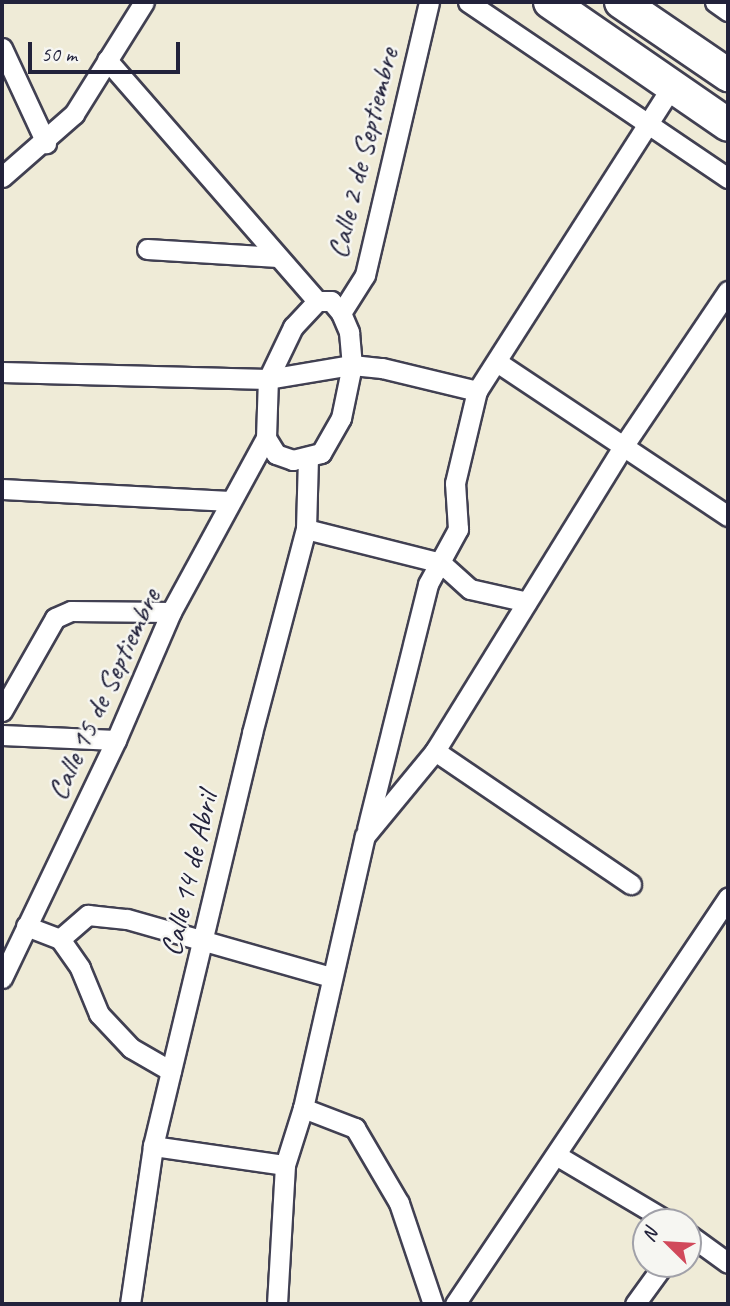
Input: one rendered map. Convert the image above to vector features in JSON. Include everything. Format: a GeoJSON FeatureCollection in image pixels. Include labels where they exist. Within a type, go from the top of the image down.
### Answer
{"type":"FeatureCollection","features":[{"type":"Feature","properties":{"kind":"main road"},"geometry":{"type":"LineString","coordinates":[[550,2],[728,125]]}},
{"type":"Feature","properties":{"kind":"main road"},"geometry":{"type":"LineString","coordinates":[[630,6],[728,75]]}},
{"type":"Feature","properties":{"kind":"street"},"geometry":{"type":"LineString","coordinates":[[2,177],[46,143],[74,114],[144,2]]}},
{"type":"Feature","properties":{"kind":"street","name":"Calle 2 de Septiembre"},"geometry":{"type":"LineString","coordinates":[[341,313],[365,275],[429,2]]}},
{"type":"Feature","properties":{"kind":"street"},"geometry":{"type":"LineString","coordinates":[[468,2],[728,178]]}},
{"type":"Feature","properties":{"kind":"street"},"geometry":{"type":"LineString","coordinates":[[715,2],[728,11]]}},
{"type":"Feature","properties":{"kind":"street"},"geometry":{"type":"LineString","coordinates":[[2,48],[46,143]]}},
{"type":"Feature","properties":{"kind":"street"},"geometry":{"type":"LineString","coordinates":[[107,61],[317,301]]}},
{"type":"Feature","properties":{"kind":"street"},"geometry":{"type":"LineString","coordinates":[[276,1304],[285,1165],[303,1108],[331,977],[428,584],[458,529],[455,483],[478,391],[672,86]]}},
{"type":"Feature","properties":{"kind":"street"},"geometry":{"type":"LineString","coordinates":[[147,249],[278,257]]}},
{"type":"Feature","properties":{"kind":"street"},"geometry":{"type":"LineString","coordinates":[[365,836],[435,751],[624,445],[728,291]]}},
{"type":"Feature","properties":{"kind":"street"},"geometry":{"type":"LineString","coordinates":[[317,301],[331,301],[341,313],[349,332],[352,366],[341,418],[321,453],[308,459],[276,454],[265,439],[268,379],[293,327],[317,301]]}},
{"type":"Feature","properties":{"kind":"street"},"geometry":{"type":"LineString","coordinates":[[497,362],[728,516]]}},
{"type":"Feature","properties":{"kind":"street"},"geometry":{"type":"LineString","coordinates":[[2,372],[268,379],[352,366],[382,368],[478,391]]}},
{"type":"Feature","properties":{"kind":"street","name":"Calle 15 de Septiembre"},"geometry":{"type":"LineString","coordinates":[[2,978],[116,740],[171,612],[265,439]]}},
{"type":"Feature","properties":{"kind":"street","name":"Calle 14 de Abril"},"geometry":{"type":"LineString","coordinates":[[130,1304],[153,1146],[204,944],[252,733],[306,529],[308,459]]}},
{"type":"Feature","properties":{"kind":"street"},"geometry":{"type":"LineString","coordinates":[[2,489],[230,501]]}},
{"type":"Feature","properties":{"kind":"street"},"geometry":{"type":"LineString","coordinates":[[306,529],[441,563],[470,589],[527,602]]}},
{"type":"Feature","properties":{"kind":"street"},"geometry":{"type":"LineString","coordinates":[[2,711],[55,618],[71,611],[171,612]]}},
{"type":"Feature","properties":{"kind":"street"},"geometry":{"type":"LineString","coordinates":[[2,735],[116,740]]}},
{"type":"Feature","properties":{"kind":"street"},"geometry":{"type":"LineString","coordinates":[[435,751],[631,884]]}},
{"type":"Feature","properties":{"kind":"street"},"geometry":{"type":"LineString","coordinates":[[455,1304],[728,897]]}},
{"type":"Feature","properties":{"kind":"street"},"geometry":{"type":"LineString","coordinates":[[60,939],[88,915],[127,919],[204,944],[331,977]]}},
{"type":"Feature","properties":{"kind":"street"},"geometry":{"type":"LineString","coordinates":[[26,926],[60,939],[80,968],[99,1014],[131,1048],[171,1071]]}},
{"type":"Feature","properties":{"kind":"street"},"geometry":{"type":"LineString","coordinates":[[303,1108],[355,1128],[399,1202],[433,1304]]}},
{"type":"Feature","properties":{"kind":"street"},"geometry":{"type":"LineString","coordinates":[[153,1146],[285,1165]]}},
{"type":"Feature","properties":{"kind":"street"},"geometry":{"type":"LineString","coordinates":[[556,1155],[645,1208]]}},
{"type":"Feature","properties":{"kind":"street"},"geometry":{"type":"LineString","coordinates":[[702,1244],[728,1263]]}},
{"type":"Feature","properties":{"kind":"street"},"geometry":{"type":"LineString","coordinates":[[635,1304],[654,1278]]}}]}
